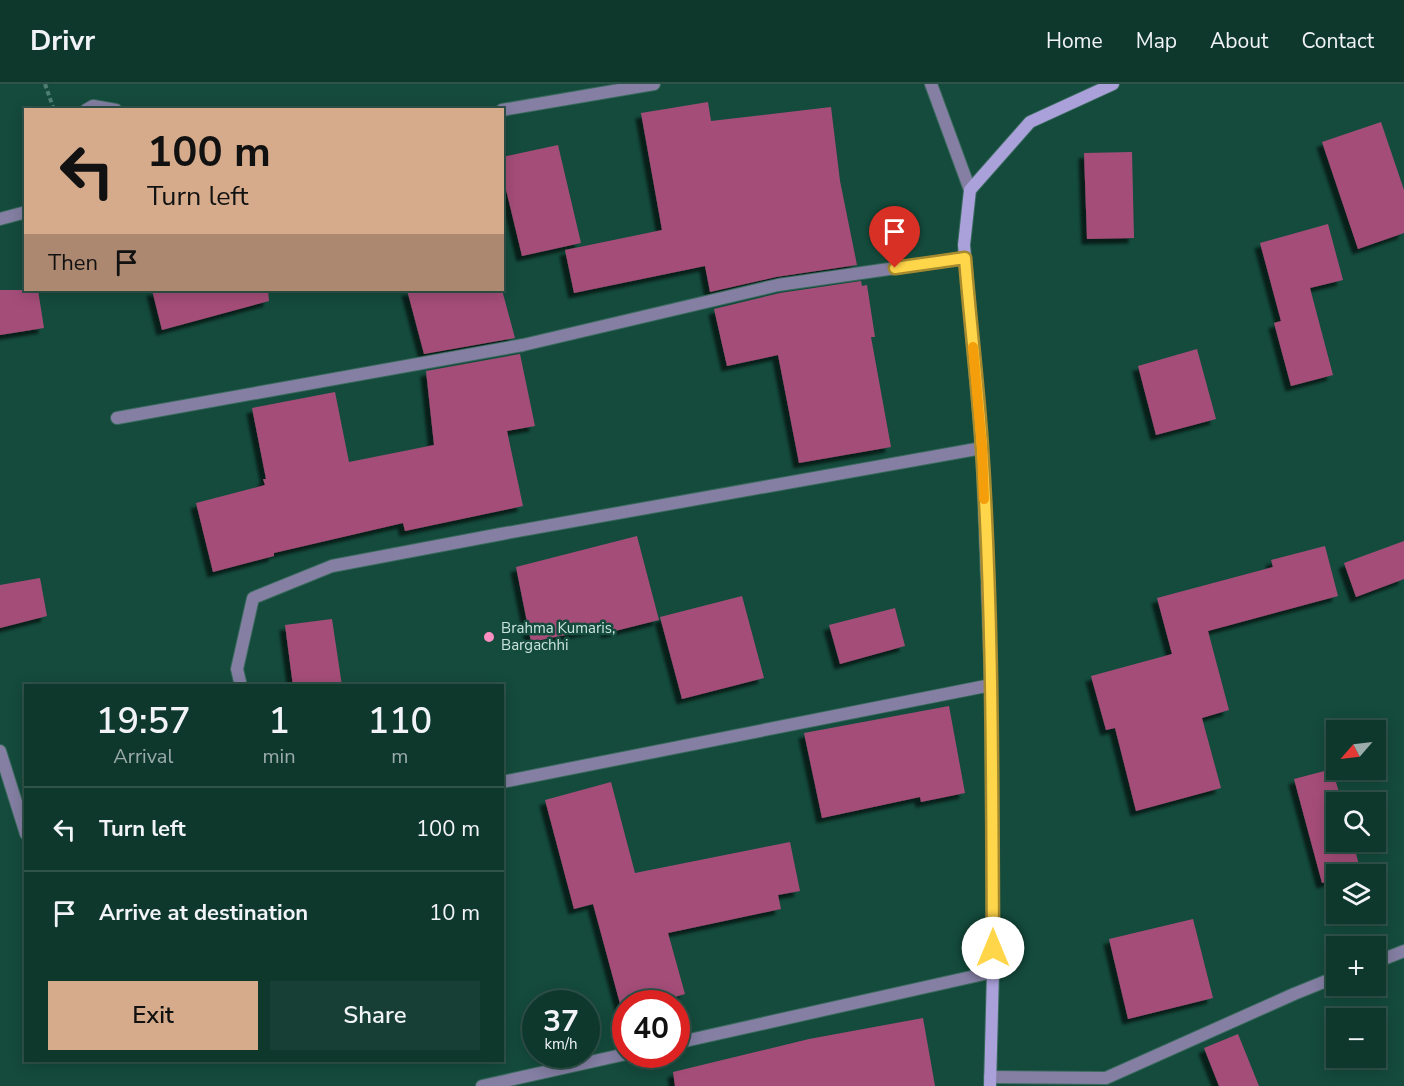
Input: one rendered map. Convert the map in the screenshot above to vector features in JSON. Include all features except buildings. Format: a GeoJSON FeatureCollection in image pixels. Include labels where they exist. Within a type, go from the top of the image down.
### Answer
{"type":"FeatureCollection","features":[{"type":"Feature","properties":{"kind":"street"},"geometry":{"type":"LineString","coordinates":[[504,110],[654,84]]}},
{"type":"Feature","properties":{"kind":"street"},"geometry":{"type":"LineString","coordinates":[[931,84],[970,190],[964,245],[982,448],[991,685],[993,972],[990,1082],[1106,1077],[1326,981]]}},
{"type":"Feature","properties":{"kind":"street"},"geometry":{"type":"LineString","coordinates":[[970,190],[1030,122],[1113,84]]}},
{"type":"Feature","properties":{"kind":"street"},"geometry":{"type":"LineString","coordinates":[[90,108],[93,106],[104,108]]}},
{"type":"Feature","properties":{"kind":"street"},"geometry":{"type":"LineString","coordinates":[[0,219],[24,213]]}},
{"type":"Feature","properties":{"kind":"street"},"geometry":{"type":"LineString","coordinates":[[117,418],[523,345],[778,285],[965,258]]}},
{"type":"Feature","properties":{"kind":"street"},"geometry":{"type":"LineString","coordinates":[[241,684],[237,669],[253,597],[332,566],[982,448]]}},
{"type":"Feature","properties":{"kind":"street"},"geometry":{"type":"LineString","coordinates":[[504,782],[991,685]]}},
{"type":"Feature","properties":{"kind":"street"},"geometry":{"type":"LineString","coordinates":[[0,752],[24,828]]}},
{"type":"Feature","properties":{"kind":"street"},"geometry":{"type":"LineString","coordinates":[[1386,958],[1404,951]]}},
{"type":"Feature","properties":{"kind":"street"},"geometry":{"type":"LineString","coordinates":[[690,1040],[993,972]]}},
{"type":"Feature","properties":{"kind":"street"},"geometry":{"type":"LineString","coordinates":[[482,1086],[612,1057]]}},
{"type":"Feature","properties":{"kind":"path"},"geometry":{"type":"LineString","coordinates":[[45,84],[53,108]]}},
{"type":"Feature","properties":{"kind":"slow traffic"},"geometry":{"type":"LineString","coordinates":[[973,347],[984,499]]}},
{"type":"Feature","properties":{"kind":"place","name":"Brahma Kumaris, Bargachhi"},"geometry":{"type":"Point","coordinates":[489,637]}},
{"type":"Feature","properties":{"kind":"route"},"geometry":{"type":"LineString","coordinates":[[895,268],[965,258],[984,495],[991,685],[993,948]]}}]}
